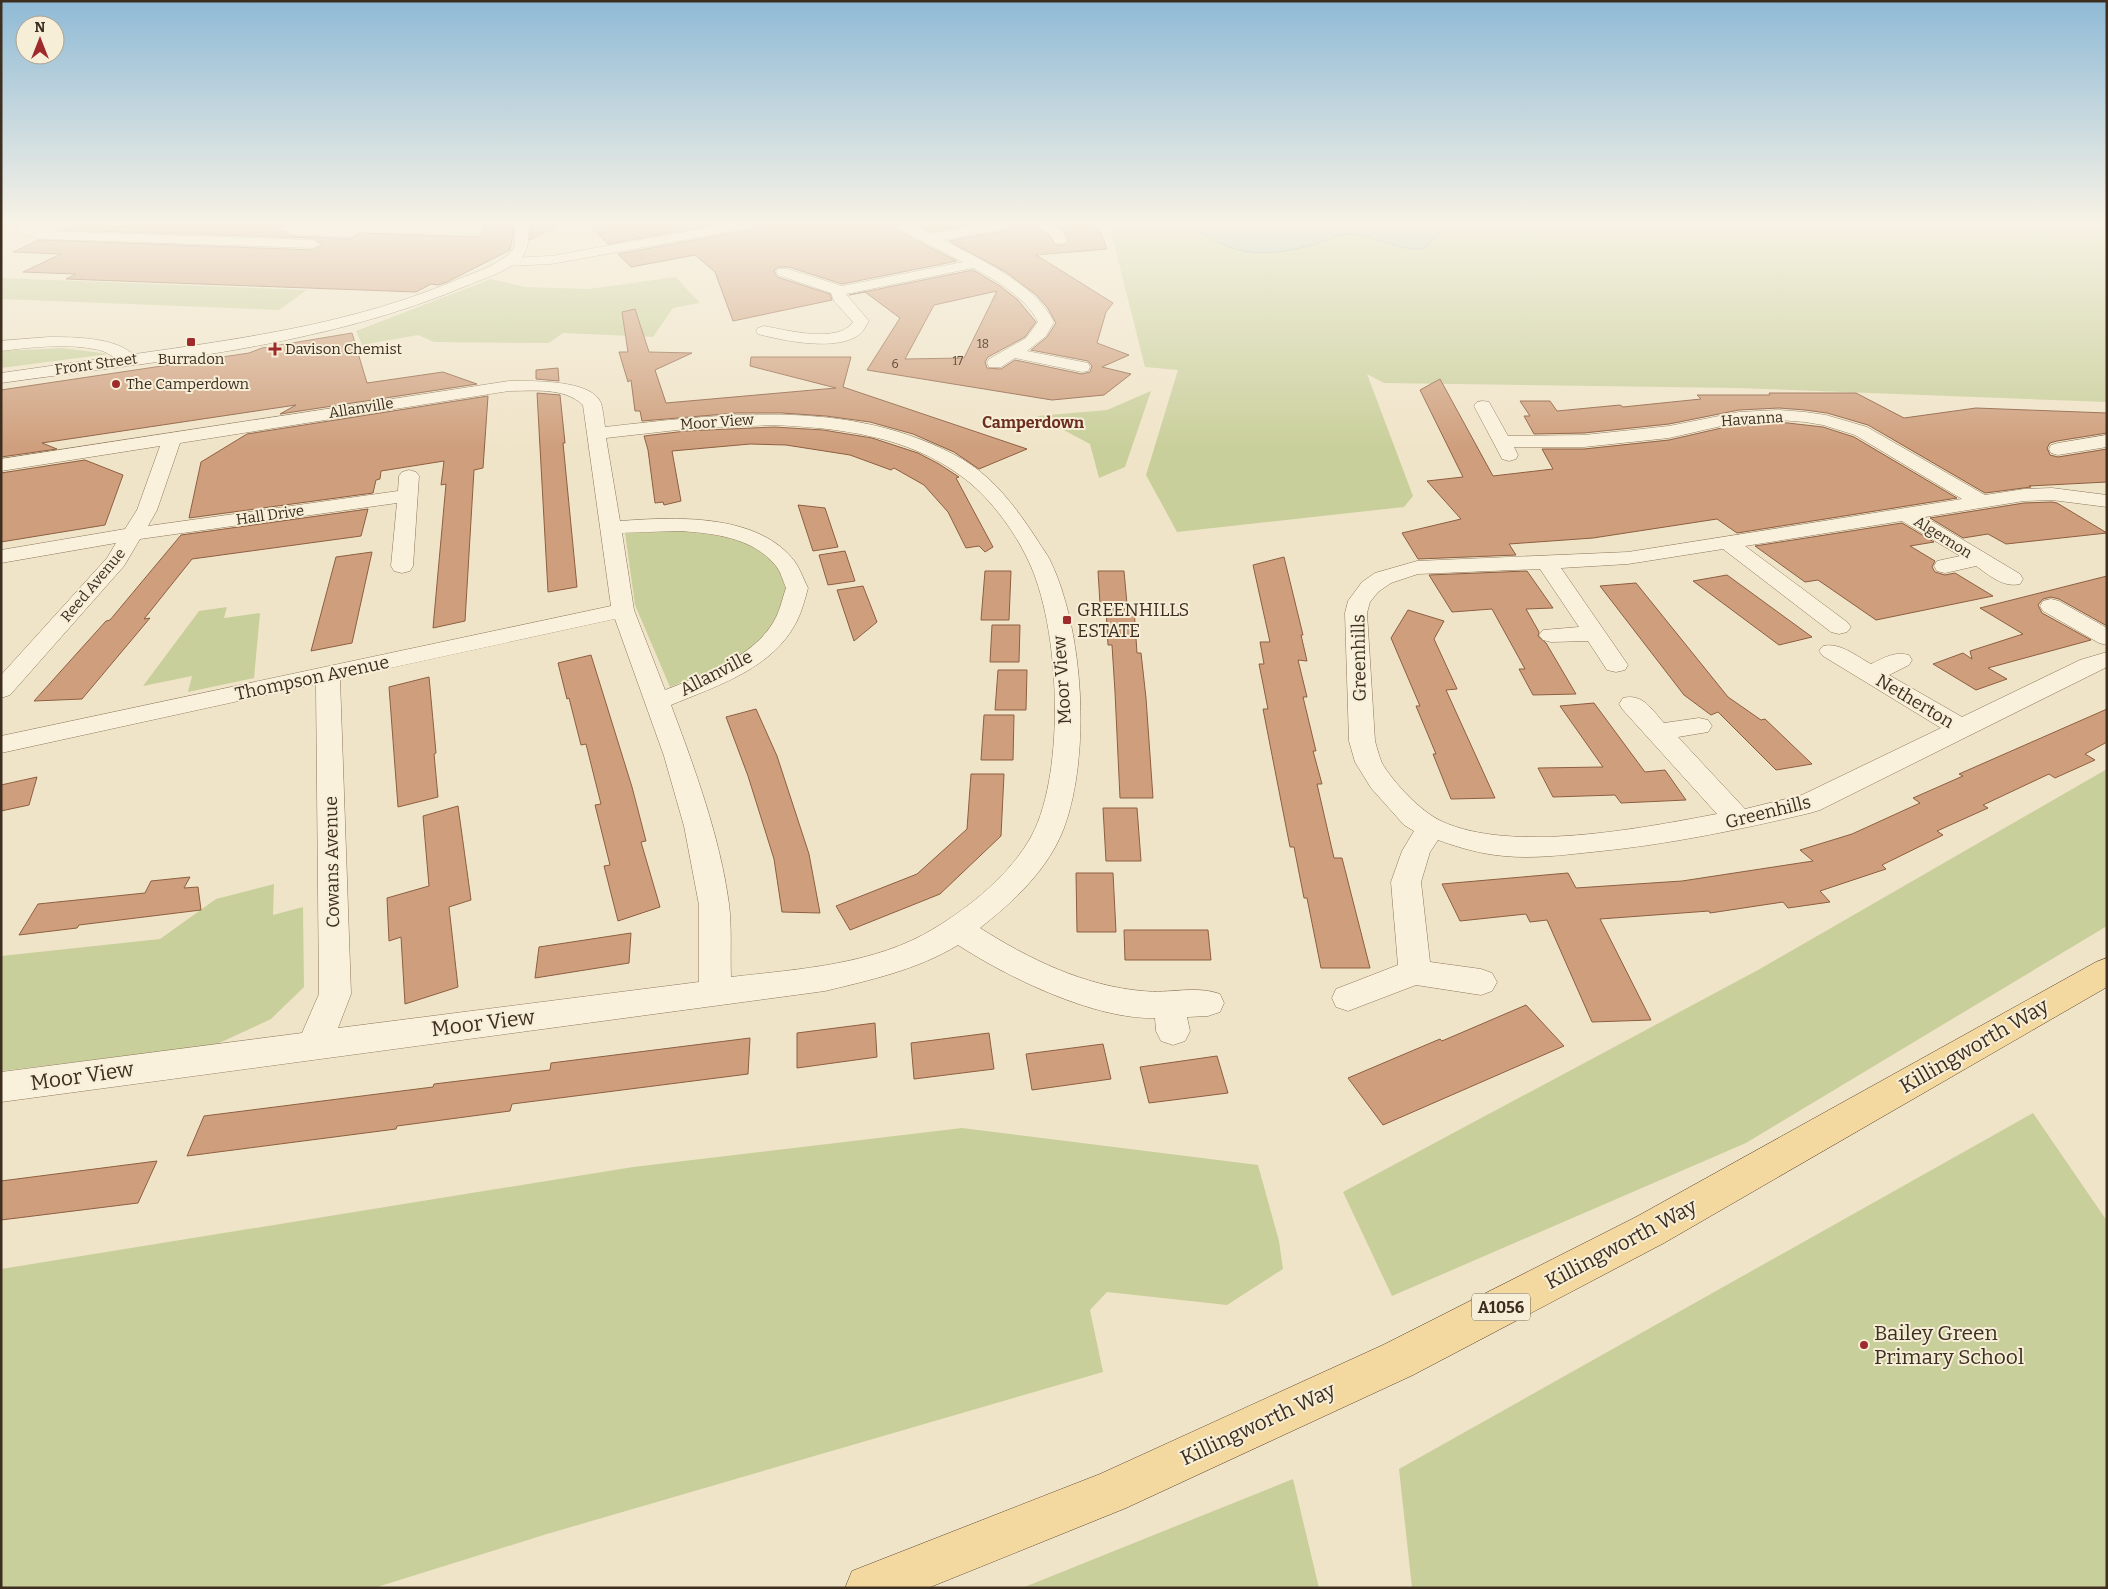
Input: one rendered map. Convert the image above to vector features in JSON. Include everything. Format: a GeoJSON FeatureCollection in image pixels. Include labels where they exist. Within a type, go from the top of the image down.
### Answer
{"type":"FeatureCollection","features":[{"type":"Feature","properties":{"kind":"main road","name":"Killingworth Way"},"geometry":{"type":"LineString","coordinates":[[869,1588],[1110,1492],[1398,1360],[1650,1230],[2107,971]]}},
{"type":"Feature","properties":{"kind":"street","name":"Front Street"},"geometry":{"type":"LineString","coordinates":[[1,378],[254,341],[330,326],[422,298]]}},
{"type":"Feature","properties":{"kind":"street"},"geometry":{"type":"LineString","coordinates":[[745,335],[770,326],[819,339],[849,340],[861,321],[839,298]]}},
{"type":"Feature","properties":{"kind":"street"},"geometry":{"type":"LineString","coordinates":[[995,363],[1014,353],[1040,334],[1045,328],[1046,318],[1026,298]]}},
{"type":"Feature","properties":{"kind":"street"},"geometry":{"type":"LineString","coordinates":[[1,346],[54,343],[93,345],[122,352],[129,359]]}},
{"type":"Feature","properties":{"kind":"street"},"geometry":{"type":"LineString","coordinates":[[1014,353],[1082,367]]}},
{"type":"Feature","properties":{"kind":"street","name":"Allanville"},"geometry":{"type":"LineString","coordinates":[[1,465],[508,386],[547,386],[583,395],[592,403],[598,433],[623,610],[677,756],[698,826],[712,896],[715,993]]}},
{"type":"Feature","properties":{"kind":"street","name":"Havanna"},"geometry":{"type":"LineString","coordinates":[[1483,406],[1505,448],[1669,432],[1740,417],[1779,415],[1826,420],[1861,431],[1982,502]]}},
{"type":"Feature","properties":{"kind":"street","name":"Moor View"},"geometry":{"type":"LineString","coordinates":[[1,1087],[834,976],[894,960],[934,944],[957,929],[1009,887],[1032,859],[1049,829],[1060,794],[1065,757],[1066,704],[1063,655],[1054,604],[1039,560],[1004,505],[961,466],[930,449],[844,417],[752,418],[598,433]]}},
{"type":"Feature","properties":{"kind":"street","name":"Reed Avenue"},"geometry":{"type":"LineString","coordinates":[[1,690],[116,561],[147,510],[172,438]]}},
{"type":"Feature","properties":{"kind":"street"},"geometry":{"type":"LineString","coordinates":[[2058,449],[2107,441]]}},
{"type":"Feature","properties":{"kind":"street"},"geometry":{"type":"LineString","coordinates":[[2082,445],[2107,458]]}},
{"type":"Feature","properties":{"kind":"street","name":"Hall Drive"},"geometry":{"type":"LineString","coordinates":[[133,534],[408,486],[402,566]]}},
{"type":"Feature","properties":{"kind":"street","name":"Greenhills"},"geometry":{"type":"LineString","coordinates":[[2107,501],[2052,494],[2024,495],[1628,558],[1417,568],[1383,578],[1370,587],[1359,601],[1356,613],[1362,741],[1368,762],[1381,782],[1414,818],[1431,828],[1472,841],[1505,846],[1543,847],[1647,837],[1738,820],[1810,803],[2089,665],[2107,659]]}},
{"type":"Feature","properties":{"kind":"street","name":"Algernon"},"geometry":{"type":"LineString","coordinates":[[1906,514],[2012,579]]}},
{"type":"Feature","properties":{"kind":"street","name":"Allanville"},"geometry":{"type":"LineString","coordinates":[[610,528],[666,524],[726,531],[760,541],[783,561],[797,588],[784,624],[764,647],[735,668],[657,702]]}},
{"type":"Feature","properties":{"kind":"street"},"geometry":{"type":"LineString","coordinates":[[1,557],[133,534]]}},
{"type":"Feature","properties":{"kind":"street"},"geometry":{"type":"LineString","coordinates":[[1727,542],[1839,627]]}},
{"type":"Feature","properties":{"kind":"street","name":"Algernon"},"geometry":{"type":"LineString","coordinates":[[1945,566],[1979,559]]}},
{"type":"Feature","properties":{"kind":"street"},"geometry":{"type":"LineString","coordinates":[[1546,562],[1616,664]]}},
{"type":"Feature","properties":{"kind":"street"},"geometry":{"type":"LineString","coordinates":[[2051,606],[2107,638]]}},
{"type":"Feature","properties":{"kind":"street","name":"Thompson Avenue"},"geometry":{"type":"LineString","coordinates":[[1,745],[623,610]]}},
{"type":"Feature","properties":{"kind":"street"},"geometry":{"type":"LineString","coordinates":[[1551,635],[1595,634]]}},
{"type":"Feature","properties":{"kind":"street","name":"Netherton"},"geometry":{"type":"LineString","coordinates":[[1831,651],[1961,728]]}},
{"type":"Feature","properties":{"kind":"street","name":"Netherton"},"geometry":{"type":"LineString","coordinates":[[1870,674],[1900,660]]}},
{"type":"Feature","properties":{"kind":"street","name":"Cowans Avenue"},"geometry":{"type":"LineString","coordinates":[[314,1046],[335,994],[328,674]]}},
{"type":"Feature","properties":{"kind":"street"},"geometry":{"type":"LineString","coordinates":[[1632,704],[1738,820]]}},
{"type":"Feature","properties":{"kind":"street"},"geometry":{"type":"LineString","coordinates":[[1658,732],[1700,726]]}},
{"type":"Feature","properties":{"kind":"street"},"geometry":{"type":"LineString","coordinates":[[1415,972],[1406,882],[1416,852],[1431,828]]}},
{"type":"Feature","properties":{"kind":"street"},"geometry":{"type":"LineString","coordinates":[[957,929],[1018,966],[1057,982],[1104,997],[1140,1005],[1171,1018],[1208,1003]]}},
{"type":"Feature","properties":{"kind":"street"},"geometry":{"type":"LineString","coordinates":[[1348,998],[1415,972],[1481,982]]}},
{"type":"Feature","properties":{"kind":"green space"},"geometry":{"type":"Polygon","coordinates":[[[1,298],[296,298],[279,310],[1,298]]]}},
{"type":"Feature","properties":{"kind":"green space"},"geometry":{"type":"Polygon","coordinates":[[[441,298],[696,298],[700,303],[673,308],[653,337],[563,333],[549,343],[434,342],[418,335],[362,345],[356,331],[441,298]]]}},
{"type":"Feature","properties":{"kind":"green space"},"geometry":{"type":"Polygon","coordinates":[[[1128,298],[2107,298],[2107,402],[1738,388],[1384,383],[1367,374],[1413,496],[1404,507],[1177,532],[1146,475],[1178,370],[1145,367],[1128,298]]]}},
{"type":"Feature","properties":{"kind":"green space"},"geometry":{"type":"Polygon","coordinates":[[[63,348],[109,354],[1,368],[1,351],[63,348]]]}},
{"type":"Feature","properties":{"kind":"green space"},"geometry":{"type":"Polygon","coordinates":[[[1151,391],[1125,467],[1099,478],[1090,444],[1037,416],[1107,410],[1151,391]]]}},
{"type":"Feature","properties":{"kind":"green space"},"geometry":{"type":"Polygon","coordinates":[[[666,530],[725,537],[753,546],[765,553],[775,563],[786,588],[776,622],[757,645],[729,662],[670,687],[635,605],[625,533],[666,530]]]}},
{"type":"Feature","properties":{"kind":"green space"},"geometry":{"type":"Polygon","coordinates":[[[227,607],[224,618],[260,613],[254,678],[188,692],[192,676],[143,686],[199,611],[227,607]]]}},
{"type":"Feature","properties":{"kind":"green space"},"geometry":{"type":"Polygon","coordinates":[[[2107,769],[2107,926],[1746,1143],[1392,1296],[1343,1192],[1758,970],[2107,769]]]}},
{"type":"Feature","properties":{"kind":"green space"},"geometry":{"type":"Polygon","coordinates":[[[274,884],[273,915],[303,907],[304,987],[271,1019],[215,1045],[1,1071],[1,956],[160,939],[216,899],[274,884]]]}},
{"type":"Feature","properties":{"kind":"green space","name":"Bailey Green Primary School"},"geometry":{"type":"Polygon","coordinates":[[[2033,1113],[2107,1221],[2107,1588],[1412,1588],[1399,1469],[2033,1113]]]}},
{"type":"Feature","properties":{"kind":"green space"},"geometry":{"type":"Polygon","coordinates":[[[962,1128],[1258,1165],[1279,1241],[1283,1269],[1227,1305],[1107,1292],[1090,1310],[1103,1372],[547,1534],[374,1588],[1,1588],[1,1269],[633,1167],[962,1128]]]}},
{"type":"Feature","properties":{"kind":"green space"},"geometry":{"type":"Polygon","coordinates":[[[1293,1479],[1319,1588],[1022,1588],[1293,1479]]]}},
{"type":"Feature","properties":{"kind":"building"},"geometry":{"type":"Polygon","coordinates":[[[725,298],[831,298],[832,300],[733,321],[725,298]]]}},
{"type":"Feature","properties":{"kind":"building"},"geometry":{"type":"Polygon","coordinates":[[[873,298],[965,298],[934,305],[905,359],[964,358],[993,298],[1016,298],[1036,322],[1025,337],[988,357],[985,362],[987,368],[1001,369],[1015,360],[1082,374],[1090,372],[1092,366],[1088,361],[1031,350],[1047,337],[1056,323],[1047,307],[1039,298],[1105,298],[1113,303],[1106,312],[1097,343],[1129,355],[1102,367],[1131,374],[1104,395],[1052,400],[867,370],[900,318],[873,298]]]}},
{"type":"Feature","properties":{"kind":"building"},"geometry":{"type":"Polygon","coordinates":[[[635,309],[649,352],[692,353],[655,370],[666,403],[836,388],[750,366],[751,357],[851,357],[843,387],[1027,449],[979,469],[954,452],[913,434],[870,422],[782,413],[737,413],[642,421],[640,411],[635,411],[631,380],[628,382],[619,352],[628,352],[622,312],[635,309]]]}},
{"type":"Feature","properties":{"kind":"building"},"geometry":{"type":"Polygon","coordinates":[[[352,333],[367,383],[443,372],[477,384],[280,414],[296,405],[42,443],[57,449],[1,457],[1,390],[249,353],[262,348],[352,333]]]}},
{"type":"Feature","properties":{"kind":"building"},"geometry":{"type":"Polygon","coordinates":[[[558,368],[559,381],[536,379],[536,370],[558,368]]]}},
{"type":"Feature","properties":{"kind":"building"},"geometry":{"type":"Polygon","coordinates":[[[1440,379],[1493,476],[1553,469],[1542,449],[1584,449],[1669,440],[1739,424],[1779,422],[1823,427],[1854,437],[1957,498],[1737,533],[1717,519],[1593,538],[1509,544],[1516,555],[1418,559],[1402,533],[1461,519],[1427,481],[1463,477],[1420,390],[1440,379]]]}},
{"type":"Feature","properties":{"kind":"building"},"geometry":{"type":"Polygon","coordinates":[[[537,393],[560,395],[577,587],[548,592],[537,393]]]}},
{"type":"Feature","properties":{"kind":"building"},"geometry":{"type":"Polygon","coordinates":[[[1769,393],[1856,393],[1904,418],[1976,408],[2107,413],[2107,433],[2057,441],[2050,443],[2047,448],[2050,455],[2058,457],[2107,449],[2107,482],[2029,486],[2031,487],[1985,493],[1868,425],[1827,413],[1805,410],[1779,408],[1739,410],[1669,424],[1584,433],[1534,434],[1524,416],[1530,416],[1520,401],[1550,401],[1557,411],[1701,399],[1697,395],[1770,395],[1769,393]]]}},
{"type":"Feature","properties":{"kind":"building"},"geometry":{"type":"Polygon","coordinates":[[[488,396],[483,468],[474,470],[465,621],[433,628],[446,484],[441,485],[444,461],[381,471],[380,479],[376,480],[373,493],[189,518],[201,462],[247,434],[488,396]]]}},
{"type":"Feature","properties":{"kind":"building"},"geometry":{"type":"Polygon","coordinates":[[[774,427],[823,430],[872,438],[918,453],[939,464],[959,477],[956,478],[993,547],[985,552],[979,546],[966,548],[948,512],[924,485],[894,468],[891,470],[850,455],[786,445],[750,444],[672,451],[681,501],[664,505],[663,502],[655,503],[648,450],[644,436],[686,431],[774,427]]]}},
{"type":"Feature","properties":{"kind":"building"},"geometry":{"type":"Polygon","coordinates":[[[85,460],[123,475],[105,525],[1,542],[1,473],[85,460]]]}},
{"type":"Feature","properties":{"kind":"building"},"geometry":{"type":"Polygon","coordinates":[[[2024,503],[2057,503],[2107,533],[2006,544],[1988,534],[1963,538],[1930,518],[2024,503]]]}},
{"type":"Feature","properties":{"kind":"building"},"geometry":{"type":"Polygon","coordinates":[[[798,505],[825,508],[838,547],[813,551],[798,505]]]}},
{"type":"Feature","properties":{"kind":"building"},"geometry":{"type":"Polygon","coordinates":[[[368,509],[361,536],[192,559],[144,619],[150,618],[82,699],[34,701],[106,621],[110,620],[181,535],[368,509]]]}},
{"type":"Feature","properties":{"kind":"building"},"geometry":{"type":"Polygon","coordinates":[[[1902,523],[1934,542],[1910,546],[1935,561],[1932,567],[1935,572],[1945,575],[1955,573],[1993,596],[1876,620],[1818,580],[1805,582],[1755,546],[1902,523]]]}},
{"type":"Feature","properties":{"kind":"building"},"geometry":{"type":"Polygon","coordinates":[[[845,551],[855,581],[828,585],[819,555],[845,551]]]}},
{"type":"Feature","properties":{"kind":"building"},"geometry":{"type":"Polygon","coordinates":[[[372,552],[352,643],[311,651],[336,557],[372,552]]]}},
{"type":"Feature","properties":{"kind":"building"},"geometry":{"type":"Polygon","coordinates":[[[1284,557],[1303,635],[1301,635],[1307,661],[1298,660],[1307,697],[1303,697],[1316,751],[1313,751],[1322,784],[1317,784],[1334,858],[1342,858],[1370,968],[1321,968],[1307,898],[1304,898],[1294,847],[1290,847],[1263,709],[1268,709],[1259,664],[1264,664],[1260,642],[1270,642],[1253,565],[1284,557]]]}},
{"type":"Feature","properties":{"kind":"building"},"geometry":{"type":"Polygon","coordinates":[[[985,571],[1011,571],[1009,620],[981,620],[985,571]]]}},
{"type":"Feature","properties":{"kind":"building"},"geometry":{"type":"Polygon","coordinates":[[[1098,571],[1124,571],[1127,604],[1100,604],[1098,571]]]}},
{"type":"Feature","properties":{"kind":"building"},"geometry":{"type":"Polygon","coordinates":[[[1527,571],[1553,608],[1526,609],[1539,632],[1538,636],[1546,643],[1576,694],[1533,695],[1519,669],[1525,669],[1492,609],[1452,612],[1429,575],[1527,571]]]}},
{"type":"Feature","properties":{"kind":"building"},"geometry":{"type":"Polygon","coordinates":[[[1727,575],[1812,637],[1779,645],[1693,581],[1727,575]]]}},
{"type":"Feature","properties":{"kind":"building"},"geometry":{"type":"Polygon","coordinates":[[[2107,576],[2107,626],[2059,599],[2051,597],[2043,599],[2038,605],[2042,613],[2091,640],[1988,668],[2007,679],[1976,690],[1933,664],[1963,653],[1972,659],[1970,651],[2023,634],[1980,608],[2107,576]]]}},
{"type":"Feature","properties":{"kind":"building"},"geometry":{"type":"Polygon","coordinates":[[[1636,583],[1728,697],[1761,720],[1765,719],[1812,764],[1776,770],[1718,712],[1711,715],[1684,695],[1600,586],[1636,583]]]}},
{"type":"Feature","properties":{"kind":"building"},"geometry":{"type":"Polygon","coordinates":[[[863,586],[877,622],[854,641],[837,590],[863,586]]]}},
{"type":"Feature","properties":{"kind":"building"},"geometry":{"type":"Polygon","coordinates":[[[1106,609],[1134,609],[1137,653],[1141,653],[1146,698],[1153,798],[1120,798],[1112,645],[1108,645],[1106,609]]]}},
{"type":"Feature","properties":{"kind":"building"},"geometry":{"type":"Polygon","coordinates":[[[1408,610],[1444,621],[1434,639],[1457,689],[1446,690],[1495,798],[1451,799],[1433,754],[1436,754],[1416,706],[1420,706],[1391,638],[1408,610]]]}},
{"type":"Feature","properties":{"kind":"building"},"geometry":{"type":"Polygon","coordinates":[[[992,625],[1020,625],[1019,662],[990,662],[992,625]]]}},
{"type":"Feature","properties":{"kind":"building"},"geometry":{"type":"Polygon","coordinates":[[[591,655],[632,787],[646,841],[641,842],[660,907],[618,921],[604,866],[610,865],[595,805],[601,804],[586,744],[581,745],[558,663],[591,655]]]}},
{"type":"Feature","properties":{"kind":"building"},"geometry":{"type":"Polygon","coordinates":[[[998,670],[1027,670],[1026,710],[995,710],[998,670]]]}},
{"type":"Feature","properties":{"kind":"building"},"geometry":{"type":"Polygon","coordinates":[[[429,677],[438,797],[398,807],[389,687],[429,677]]]}},
{"type":"Feature","properties":{"kind":"building"},"geometry":{"type":"Polygon","coordinates":[[[1594,703],[1645,772],[1665,770],[1686,800],[1621,803],[1615,795],[1553,797],[1538,768],[1603,767],[1560,706],[1594,703]]]}},
{"type":"Feature","properties":{"kind":"building"},"geometry":{"type":"Polygon","coordinates":[[[756,709],[777,756],[809,854],[820,913],[782,912],[774,859],[748,776],[726,717],[756,709]]]}},
{"type":"Feature","properties":{"kind":"building"},"geometry":{"type":"Polygon","coordinates":[[[2107,709],[2107,742],[2085,754],[2095,760],[2055,778],[2049,774],[1983,805],[1988,808],[1937,831],[1943,835],[1882,865],[1886,869],[1820,891],[1830,902],[1788,908],[1783,902],[1710,913],[1709,911],[1600,919],[1651,1020],[1592,1022],[1547,920],[1530,922],[1526,914],[1460,921],[1442,884],[1568,873],[1576,888],[1682,881],[1813,861],[1800,850],[1852,834],[1920,803],[1913,798],[1963,776],[1959,774],[2107,709]]]}},
{"type":"Feature","properties":{"kind":"building"},"geometry":{"type":"Polygon","coordinates":[[[984,715],[1014,715],[1013,760],[981,760],[984,715]]]}},
{"type":"Feature","properties":{"kind":"building"},"geometry":{"type":"Polygon","coordinates":[[[971,774],[1004,774],[1001,836],[940,894],[850,930],[836,906],[917,874],[967,829],[971,774]]]}},
{"type":"Feature","properties":{"kind":"building"},"geometry":{"type":"Polygon","coordinates":[[[37,777],[29,805],[1,811],[1,785],[37,777]]]}},
{"type":"Feature","properties":{"kind":"building"},"geometry":{"type":"Polygon","coordinates":[[[458,806],[471,900],[449,907],[458,987],[405,1004],[401,937],[389,941],[387,898],[429,886],[423,816],[458,806]]]}},
{"type":"Feature","properties":{"kind":"building"},"geometry":{"type":"Polygon","coordinates":[[[1103,808],[1137,808],[1141,861],[1106,861],[1103,808]]]}},
{"type":"Feature","properties":{"kind":"building"},"geometry":{"type":"Polygon","coordinates":[[[1076,873],[1113,873],[1116,932],[1077,932],[1076,873]]]}},
{"type":"Feature","properties":{"kind":"building"},"geometry":{"type":"Polygon","coordinates":[[[190,877],[184,888],[198,887],[201,910],[79,925],[77,928],[19,935],[38,904],[145,893],[151,881],[190,877]]]}},
{"type":"Feature","properties":{"kind":"building"},"geometry":{"type":"Polygon","coordinates":[[[1124,930],[1208,930],[1211,960],[1125,960],[1124,930]]]}},
{"type":"Feature","properties":{"kind":"building"},"geometry":{"type":"Polygon","coordinates":[[[631,933],[629,963],[535,978],[539,947],[631,933]]]}},
{"type":"Feature","properties":{"kind":"building"},"geometry":{"type":"Polygon","coordinates":[[[1526,1005],[1564,1046],[1383,1125],[1348,1078],[1440,1039],[1442,1041],[1526,1005]]]}},
{"type":"Feature","properties":{"kind":"building"},"geometry":{"type":"Polygon","coordinates":[[[875,1023],[877,1057],[797,1068],[797,1033],[875,1023]]]}},
{"type":"Feature","properties":{"kind":"building"},"geometry":{"type":"Polygon","coordinates":[[[989,1033],[994,1069],[914,1079],[911,1043],[989,1033]]]}},
{"type":"Feature","properties":{"kind":"building"},"geometry":{"type":"Polygon","coordinates":[[[750,1038],[748,1074],[512,1104],[510,1111],[397,1126],[396,1129],[187,1156],[204,1116],[433,1087],[434,1084],[550,1070],[551,1063],[750,1038]]]}},
{"type":"Feature","properties":{"kind":"building"},"geometry":{"type":"Polygon","coordinates":[[[1103,1044],[1111,1079],[1032,1090],[1026,1054],[1103,1044]]]}},
{"type":"Feature","properties":{"kind":"building"},"geometry":{"type":"Polygon","coordinates":[[[1217,1056],[1228,1093],[1149,1103],[1140,1067],[1217,1056]]]}},
{"type":"Feature","properties":{"kind":"building"},"geometry":{"type":"Polygon","coordinates":[[[157,1161],[138,1203],[1,1220],[1,1181],[157,1161]]]}},
{"type":"Feature","properties":{"kind":"place","name":"Burradon"},"geometry":{"type":"Point","coordinates":[191,342]}},
{"type":"Feature","properties":{"kind":"place","name":"Davison Chemist"},"geometry":{"type":"Point","coordinates":[275,349]}},
{"type":"Feature","properties":{"kind":"place","name":"The Camperdown"},"geometry":{"type":"Point","coordinates":[116,384]}},
{"type":"Feature","properties":{"kind":"place","name":"GREENHILLS ESTATE"},"geometry":{"type":"Point","coordinates":[1067,620]}},
{"type":"Feature","properties":{"kind":"place","name":"Bailey Green Primary School"},"geometry":{"type":"Point","coordinates":[1864,1345]}},
{"type":"Feature","properties":{"kind":"district","name":"Camperdown"},"geometry":{"type":"Point","coordinates":[1033,422]}}]}
